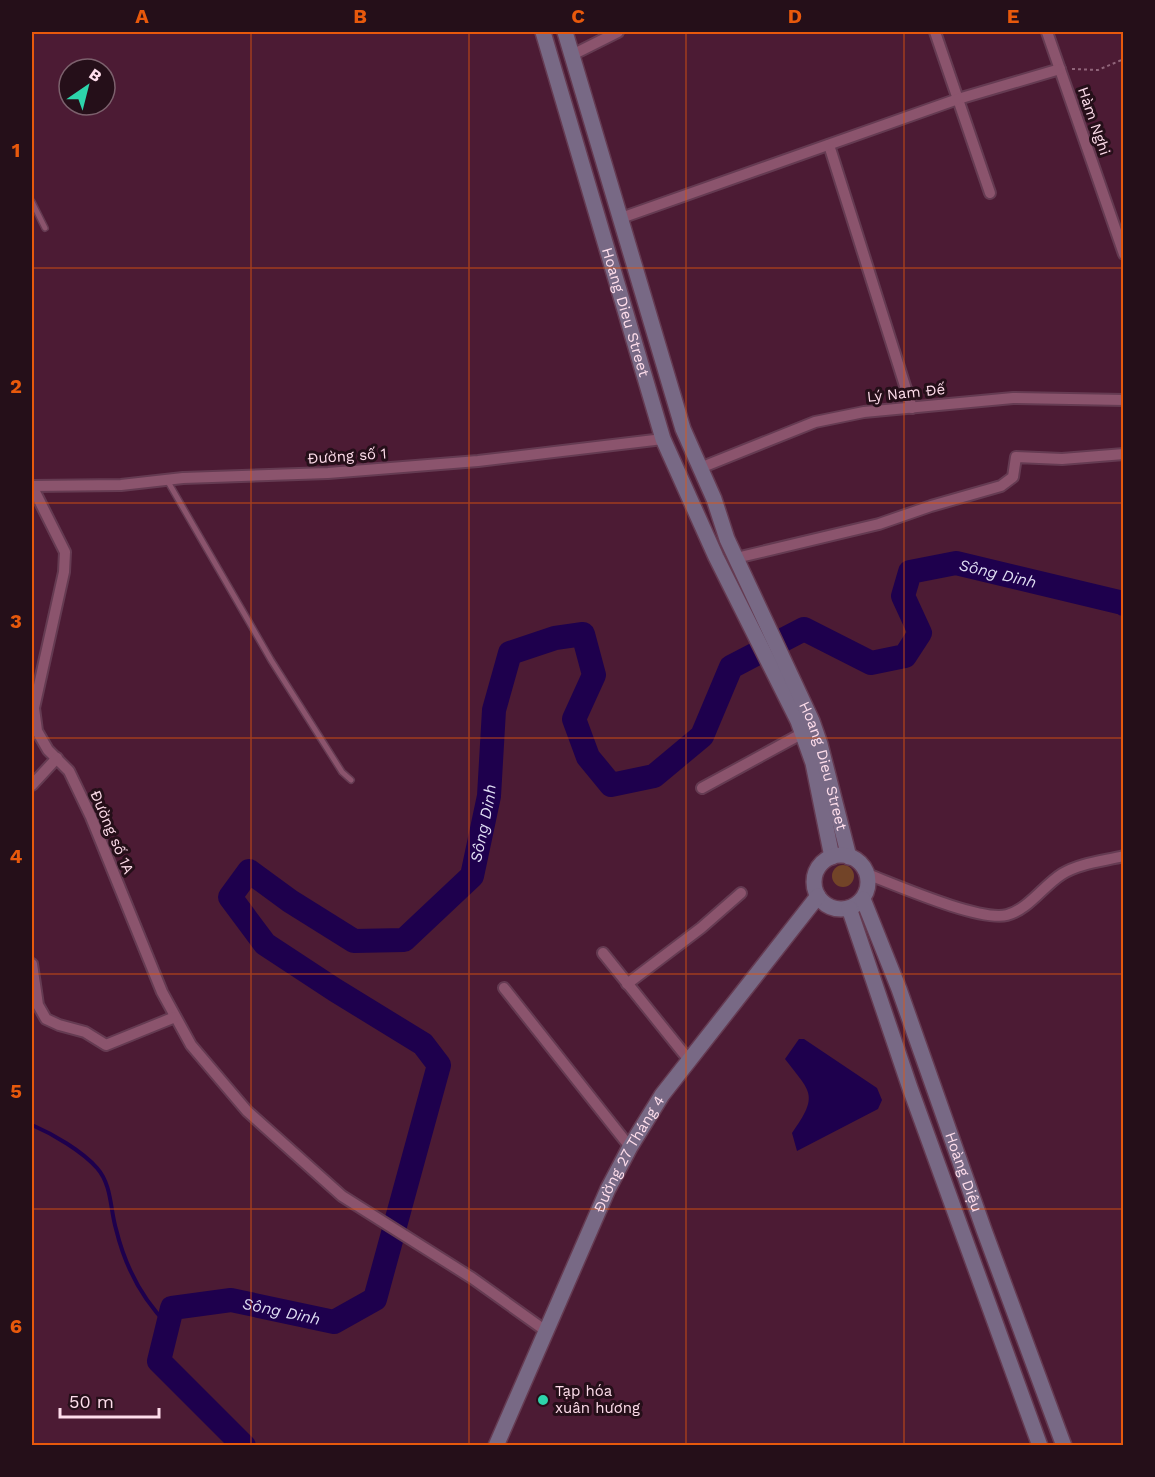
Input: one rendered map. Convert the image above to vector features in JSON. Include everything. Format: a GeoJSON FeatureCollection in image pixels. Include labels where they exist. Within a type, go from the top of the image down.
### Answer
{"type":"FeatureCollection","features":[{"type":"Feature","properties":{"kind":"main road","name":"Hoang Dieu Street"},"geometry":{"type":"LineString","coordinates":[[543,32],[663,439],[693,510],[731,587],[786,679],[820,744],[849,857]]}},
{"type":"Feature","properties":{"kind":"main road","name":"Hoang Dieu Street"},"geometry":{"type":"LineString","coordinates":[[565,32],[683,429],[786,679],[813,763],[832,857]]}},
{"type":"Feature","properties":{"kind":"main road"},"geometry":{"type":"LineString","coordinates":[[594,205],[615,199]]}},
{"type":"Feature","properties":{"kind":"main road"},"geometry":{"type":"LineString","coordinates":[[840,855],[849,857],[857,861],[867,874],[867,891],[863,899],[849,908],[831,907],[818,896],[815,889],[816,873],[820,866],[832,857],[840,855]]}},
{"type":"Feature","properties":{"kind":"main road","name":"Đường 27 Tháng 4"},"geometry":{"type":"LineString","coordinates":[[496,1446],[608,1189],[630,1147],[658,1101],[818,896]]}},
{"type":"Feature","properties":{"kind":"main road","name":"Hoàng Diệu"},"geometry":{"type":"LineString","coordinates":[[863,899],[898,989],[1064,1446]]}},
{"type":"Feature","properties":{"kind":"main road","name":"Hoàng Diệu"},"geometry":{"type":"LineString","coordinates":[[849,908],[910,1088],[1040,1446]]}},
{"type":"Feature","properties":{"kind":"street"},"geometry":{"type":"LineString","coordinates":[[572,55],[618,32]]}},
{"type":"Feature","properties":{"kind":"street"},"geometry":{"type":"LineString","coordinates":[[935,32],[990,193]]}},
{"type":"Feature","properties":{"kind":"street","name":"Hàm Nghi"},"geometry":{"type":"LineString","coordinates":[[1047,32],[1124,254]]}},
{"type":"Feature","properties":{"kind":"street"},"geometry":{"type":"LineString","coordinates":[[621,218],[958,99],[1060,69]]}},
{"type":"Feature","properties":{"kind":"street"},"geometry":{"type":"LineString","coordinates":[[829,145],[912,408]]}},
{"type":"Feature","properties":{"kind":"street","name":"Lý Nam Đế"},"geometry":{"type":"LineString","coordinates":[[700,468],[815,422],[864,412],[1013,398],[1124,400]]}},
{"type":"Feature","properties":{"kind":"street","name":"Đường số 1"},"geometry":{"type":"LineString","coordinates":[[32,486],[121,485],[167,480],[328,473],[478,461],[663,439]]}},
{"type":"Feature","properties":{"kind":"street"},"geometry":{"type":"LineString","coordinates":[[736,558],[879,524],[1000,486],[1013,477],[1016,457],[1062,459],[1124,454]]}},
{"type":"Feature","properties":{"kind":"street","name":"Đường số 1A"},"geometry":{"type":"LineString","coordinates":[[32,486],[65,552],[64,572],[34,708],[37,731],[48,750],[69,771],[91,817],[162,992],[191,1045],[248,1111],[342,1196],[472,1278],[546,1331]]}},
{"type":"Feature","properties":{"kind":"street"},"geometry":{"type":"LineString","coordinates":[[702,788],[802,733]]}},
{"type":"Feature","properties":{"kind":"street"},"geometry":{"type":"LineString","coordinates":[[32,785],[57,758]]}},
{"type":"Feature","properties":{"kind":"street"},"geometry":{"type":"LineString","coordinates":[[867,874],[979,915],[1006,916],[1026,905],[1064,873],[1075,868],[1124,856]]}},
{"type":"Feature","properties":{"kind":"street"},"geometry":{"type":"LineString","coordinates":[[627,984],[701,928],[741,893]]}},
{"type":"Feature","properties":{"kind":"street"},"geometry":{"type":"LineString","coordinates":[[603,953],[689,1060]]}},
{"type":"Feature","properties":{"kind":"street"},"geometry":{"type":"LineString","coordinates":[[32,964],[38,1005],[46,1019],[85,1032],[106,1045],[175,1017]]}},
{"type":"Feature","properties":{"kind":"street"},"geometry":{"type":"LineString","coordinates":[[504,987],[630,1147]]}},
{"type":"Feature","properties":{"kind":"lane"},"geometry":{"type":"LineString","coordinates":[[32,202],[45,228]]}},
{"type":"Feature","properties":{"kind":"lane"},"geometry":{"type":"LineString","coordinates":[[167,480],[271,660],[342,772],[351,780]]}},
{"type":"Feature","properties":{"kind":"path"},"geometry":{"type":"LineString","coordinates":[[1060,69],[1098,70],[1124,59]]}},
{"type":"Feature","properties":{"kind":"shaded area"},"geometry":{"type":"Polygon","coordinates":[[[843,865],[853,872],[854,876],[847,886],[843,887],[833,880],[832,876],[839,866],[843,865]]]}},
{"type":"Feature","properties":{"kind":"shaded area"},"geometry":{"type":"Polygon","coordinates":[[[799,1039],[804,1039],[877,1088],[882,1100],[878,1109],[797,1151],[792,1133],[801,1120],[809,1101],[806,1087],[785,1059],[799,1039]]]}},
{"type":"Feature","properties":{"kind":"waterway","name":"Sông Dinh"},"geometry":{"type":"LineString","coordinates":[[244,1446],[159,1361],[172,1308],[231,1300],[334,1322],[375,1299],[439,1065],[423,1044],[265,944],[230,897],[249,871],[290,901],[354,941],[404,940],[472,876],[489,796],[494,710],[510,653],[555,638],[583,634],[594,675],[574,719],[588,757],[611,785],[654,776],[702,736],[731,667],[804,629],[871,663],[905,656],[920,633],[903,596],[910,572],[956,563],[1124,604]]}},
{"type":"Feature","properties":{"kind":"waterway"},"geometry":{"type":"LineString","coordinates":[[32,1125],[75,1149],[102,1175],[108,1189],[114,1221],[129,1269],[142,1293],[168,1325]]}},
{"type":"Feature","properties":{"kind":"place","name":"Tạp hóa xuân hương"},"geometry":{"type":"Point","coordinates":[543,1400]}}]}
